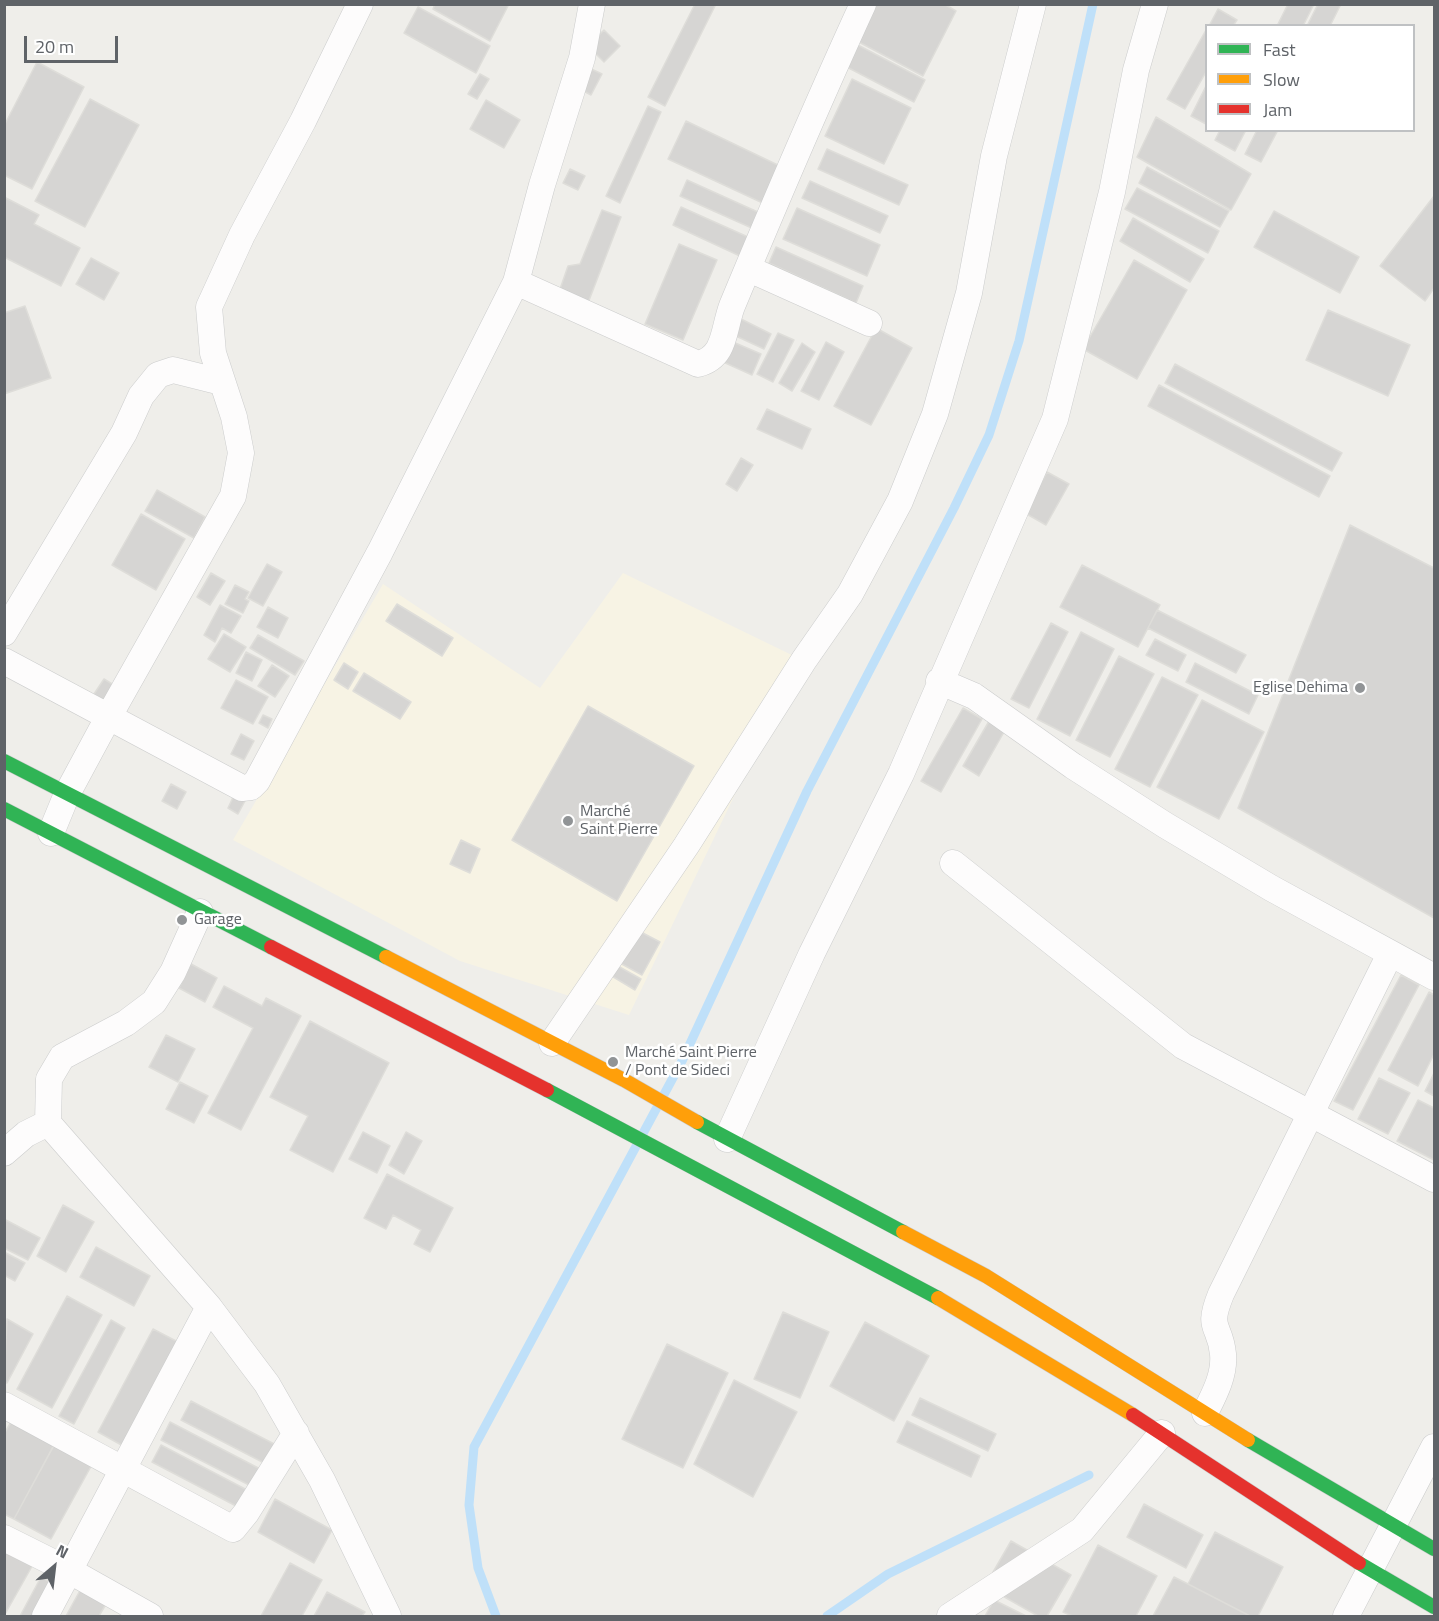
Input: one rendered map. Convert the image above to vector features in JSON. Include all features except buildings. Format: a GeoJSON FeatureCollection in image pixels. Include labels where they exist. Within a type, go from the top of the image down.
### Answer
{"type":"FeatureCollection","features":[{"type":"Feature","properties":{"kind":"main road"},"geometry":{"type":"LineString","coordinates":[[4,761],[624,1080],[727,1139],[986,1276],[1205,1413],[1434,1549]]}},
{"type":"Feature","properties":{"kind":"main road"},"geometry":{"type":"LineString","coordinates":[[4,809],[603,1119],[945,1302],[1162,1433],[1370,1570],[1434,1607]]}},
{"type":"Feature","properties":{"kind":"street"},"geometry":{"type":"LineString","coordinates":[[51,833],[68,794],[109,716],[233,496],[241,453],[234,417],[213,353],[208,308],[242,235],[303,121],[360,4]]}},
{"type":"Feature","properties":{"kind":"street"},"geometry":{"type":"LineString","coordinates":[[4,661],[242,788],[251,787],[380,552],[516,282],[542,185],[582,58],[592,4]]}},
{"type":"Feature","properties":{"kind":"street"},"geometry":{"type":"LineString","coordinates":[[516,282],[698,364],[710,361],[718,353],[727,321],[827,81],[863,4]]}},
{"type":"Feature","properties":{"kind":"street"},"geometry":{"type":"LineString","coordinates":[[552,1043],[686,846],[804,660],[850,594],[900,501],[935,414],[969,292],[994,156],[1033,4]]}},
{"type":"Feature","properties":{"kind":"street"},"geometry":{"type":"LineString","coordinates":[[727,1139],[812,952],[901,774],[939,681],[1055,419],[1112,192],[1136,70],[1155,4]]}},
{"type":"Feature","properties":{"kind":"street"},"geometry":{"type":"LineString","coordinates":[[749,269],[869,322]]}},
{"type":"Feature","properties":{"kind":"street"},"geometry":{"type":"LineString","coordinates":[[4,633],[124,433],[141,396],[158,375],[173,370],[221,382]]}},
{"type":"Feature","properties":{"kind":"street"},"geometry":{"type":"LineString","coordinates":[[939,681],[974,696],[1073,766],[1165,825],[1434,977]]}},
{"type":"Feature","properties":{"kind":"street"},"geometry":{"type":"LineString","coordinates":[[953,863],[1183,1046],[1434,1179]]}},
{"type":"Feature","properties":{"kind":"street"},"geometry":{"type":"LineString","coordinates":[[200,912],[173,972],[154,1002],[126,1023],[62,1057],[49,1079],[48,1123],[209,1307],[267,1384],[322,1480],[388,1617]]}},
{"type":"Feature","properties":{"kind":"street"},"geometry":{"type":"LineString","coordinates":[[1205,1413],[1218,1386],[1223,1362],[1223,1351],[1212,1323],[1214,1310],[1390,954]]}},
{"type":"Feature","properties":{"kind":"street"},"geometry":{"type":"LineString","coordinates":[[4,1153],[26,1134],[48,1123]]}},
{"type":"Feature","properties":{"kind":"street"},"geometry":{"type":"LineString","coordinates":[[45,1617],[209,1307]]}},
{"type":"Feature","properties":{"kind":"street"},"geometry":{"type":"LineString","coordinates":[[4,1405],[233,1529],[246,1513],[296,1433]]}},
{"type":"Feature","properties":{"kind":"street"},"geometry":{"type":"LineString","coordinates":[[950,1617],[1082,1530],[1162,1433]]}},
{"type":"Feature","properties":{"kind":"street"},"geometry":{"type":"LineString","coordinates":[[1346,1617],[1434,1448]]}},
{"type":"Feature","properties":{"kind":"street"},"geometry":{"type":"LineString","coordinates":[[4,1538],[70,1570],[150,1617]]}},
{"type":"Feature","properties":{"kind":"shaded area"},"geometry":{"type":"Polygon","coordinates":[[[623,573],[800,659],[629,1015],[460,961],[233,840],[383,584],[540,688],[623,573]]]}},
{"type":"Feature","properties":{"kind":"waterway"},"geometry":{"type":"LineString","coordinates":[[496,1616],[478,1568],[469,1505],[474,1447],[682,1061],[807,791],[954,508],[989,435],[1019,341],[1093,4]]}},
{"type":"Feature","properties":{"kind":"waterway"},"geometry":{"type":"LineString","coordinates":[[827,1616],[888,1574],[1089,1475]]}},
{"type":"Feature","properties":{"kind":"traffic: fast"},"geometry":{"type":"LineString","coordinates":[[4,761],[386,957]]}},
{"type":"Feature","properties":{"kind":"traffic: fast"},"geometry":{"type":"LineString","coordinates":[[4,809],[271,947]]}},
{"type":"Feature","properties":{"kind":"traffic: fast"},"geometry":{"type":"LineString","coordinates":[[547,1090],[938,1298]]}},
{"type":"Feature","properties":{"kind":"traffic: fast"},"geometry":{"type":"LineString","coordinates":[[697,1122],[903,1232]]}},
{"type":"Feature","properties":{"kind":"traffic: fast"},"geometry":{"type":"LineString","coordinates":[[1248,1440],[1434,1549]]}},
{"type":"Feature","properties":{"kind":"traffic: fast"},"geometry":{"type":"LineString","coordinates":[[1359,1563],[1434,1607]]}},
{"type":"Feature","properties":{"kind":"traffic: slow"},"geometry":{"type":"LineString","coordinates":[[386,957],[624,1080],[697,1122]]}},
{"type":"Feature","properties":{"kind":"traffic: slow"},"geometry":{"type":"LineString","coordinates":[[903,1232],[986,1276],[1248,1440]]}},
{"type":"Feature","properties":{"kind":"traffic: slow"},"geometry":{"type":"LineString","coordinates":[[938,1298],[1133,1415]]}},
{"type":"Feature","properties":{"kind":"traffic: jam"},"geometry":{"type":"LineString","coordinates":[[271,947],[547,1090]]}},
{"type":"Feature","properties":{"kind":"traffic: jam"},"geometry":{"type":"LineString","coordinates":[[1133,1415],[1359,1563]]}},
{"type":"Feature","properties":{"kind":"place","name":"Eglise Dehima"},"geometry":{"type":"Point","coordinates":[1360,688]}},
{"type":"Feature","properties":{"kind":"place","name":"Marché Saint Pierre"},"geometry":{"type":"Point","coordinates":[568,821]}},
{"type":"Feature","properties":{"kind":"place","name":"Garage"},"geometry":{"type":"Point","coordinates":[182,920]}},
{"type":"Feature","properties":{"kind":"place","name":"Marché Saint Pierre / Pont de Sideci"},"geometry":{"type":"Point","coordinates":[613,1062]}}]}
